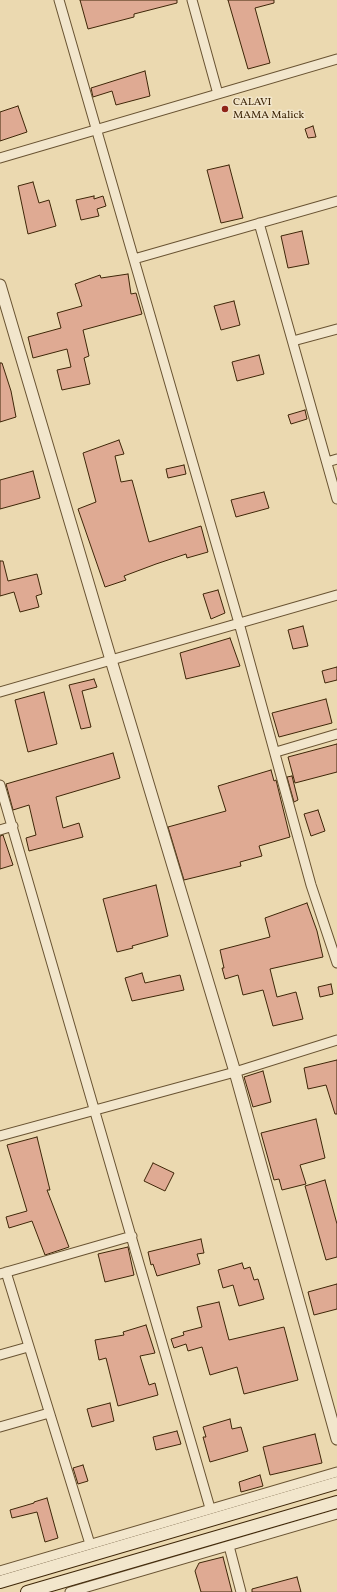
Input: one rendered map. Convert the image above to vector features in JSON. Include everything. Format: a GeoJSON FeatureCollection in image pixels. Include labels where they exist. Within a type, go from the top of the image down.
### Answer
{"type":"FeatureCollection","features":[{"type":"Feature","properties":{"kind":"main road"},"geometry":{"type":"LineString","coordinates":[[0,1582],[337,1483]]}},
{"type":"Feature","properties":{"kind":"main road"},"geometry":{"type":"LineString","coordinates":[[27,1592],[337,1502]]}},
{"type":"Feature","properties":{"kind":"street"},"geometry":{"type":"LineString","coordinates":[[59,0],[276,752],[311,885],[337,963]]}},
{"type":"Feature","properties":{"kind":"street"},"geometry":{"type":"LineString","coordinates":[[192,0],[218,94]]}},
{"type":"Feature","properties":{"kind":"street"},"geometry":{"type":"LineString","coordinates":[[0,158],[337,59]]}},
{"type":"Feature","properties":{"kind":"street"},"geometry":{"type":"LineString","coordinates":[[134,259],[337,201]]}},
{"type":"Feature","properties":{"kind":"street"},"geometry":{"type":"LineString","coordinates":[[259,223],[337,499]]}},
{"type":"Feature","properties":{"kind":"street"},"geometry":{"type":"LineString","coordinates":[[0,286],[235,1072],[337,1439]]}},
{"type":"Feature","properties":{"kind":"street"},"geometry":{"type":"LineString","coordinates":[[292,341],[337,329]]}},
{"type":"Feature","properties":{"kind":"street"},"geometry":{"type":"LineString","coordinates":[[327,462],[337,459]]}},
{"type":"Feature","properties":{"kind":"street"},"geometry":{"type":"LineString","coordinates":[[0,692],[337,595]]}},
{"type":"Feature","properties":{"kind":"street"},"geometry":{"type":"LineString","coordinates":[[276,752],[337,734]]}},
{"type":"Feature","properties":{"kind":"street"},"geometry":{"type":"LineString","coordinates":[[0,785],[210,1508]]}},
{"type":"Feature","properties":{"kind":"street"},"geometry":{"type":"LineString","coordinates":[[0,830],[13,826]]}},
{"type":"Feature","properties":{"kind":"street"},"geometry":{"type":"LineString","coordinates":[[0,1136],[235,1072],[337,1040]]}},
{"type":"Feature","properties":{"kind":"street"},"geometry":{"type":"LineString","coordinates":[[90,1544],[3,1273],[132,1236]]}},
{"type":"Feature","properties":{"kind":"street"},"geometry":{"type":"LineString","coordinates":[[0,1355],[28,1347]]}},
{"type":"Feature","properties":{"kind":"street"},"geometry":{"type":"LineString","coordinates":[[0,1427],[49,1413]]}},
{"type":"Feature","properties":{"kind":"street"},"geometry":{"type":"LineString","coordinates":[[0,1571],[210,1508],[337,1472]]}},
{"type":"Feature","properties":{"kind":"street"},"geometry":{"type":"LineString","coordinates":[[70,1592],[337,1514]]}},
{"type":"Feature","properties":{"kind":"street"},"geometry":{"type":"LineString","coordinates":[[229,1546],[241,1592]]}},
{"type":"Feature","properties":{"kind":"building"},"geometry":{"type":"Polygon","coordinates":[[[80,0],[177,0],[177,3],[134,14],[134,17],[88,29],[80,0]]]}},
{"type":"Feature","properties":{"kind":"building"},"geometry":{"type":"Polygon","coordinates":[[[228,0],[274,0],[274,3],[255,8],[270,63],[248,69],[228,0]]]}},
{"type":"Feature","properties":{"kind":"building"},"geometry":{"type":"Polygon","coordinates":[[[145,71],[150,96],[116,105],[112,91],[93,97],[91,88],[145,71]]]}},
{"type":"Feature","properties":{"kind":"building"},"geometry":{"type":"Polygon","coordinates":[[[18,106],[27,132],[0,141],[0,112],[18,106]]]}},
{"type":"Feature","properties":{"kind":"building"},"geometry":{"type":"Polygon","coordinates":[[[313,126],[316,137],[308,138],[305,129],[313,126]]]}},
{"type":"Feature","properties":{"kind":"building"},"geometry":{"type":"Polygon","coordinates":[[[229,165],[243,218],[221,223],[207,170],[229,165]]]}},
{"type":"Feature","properties":{"kind":"building"},"geometry":{"type":"Polygon","coordinates":[[[33,182],[39,203],[49,200],[56,226],[28,234],[18,186],[33,182]]]}},
{"type":"Feature","properties":{"kind":"building"},"geometry":{"type":"Polygon","coordinates":[[[94,196],[94,199],[103,196],[106,206],[97,209],[99,216],[81,220],[76,200],[94,196]]]}},
{"type":"Feature","properties":{"kind":"building"},"geometry":{"type":"Polygon","coordinates":[[[302,231],[309,264],[288,268],[281,236],[302,231]]]}},
{"type":"Feature","properties":{"kind":"building"},"geometry":{"type":"Polygon","coordinates":[[[128,274],[131,294],[136,293],[142,314],[83,330],[89,356],[84,358],[90,384],[62,390],[57,370],[71,367],[67,349],[33,358],[28,337],[61,328],[57,313],[82,306],[75,284],[100,275],[101,278],[128,274]]]}},
{"type":"Feature","properties":{"kind":"building"},"geometry":{"type":"Polygon","coordinates":[[[234,301],[240,325],[221,330],[214,306],[234,301]]]}},
{"type":"Feature","properties":{"kind":"building"},"geometry":{"type":"Polygon","coordinates":[[[259,355],[264,374],[237,381],[232,362],[259,355]]]}},
{"type":"Feature","properties":{"kind":"building"},"geometry":{"type":"Polygon","coordinates":[[[0,363],[2,363],[11,391],[16,417],[0,422],[0,363]]]}},
{"type":"Feature","properties":{"kind":"building"},"geometry":{"type":"Polygon","coordinates":[[[305,410],[307,419],[291,424],[288,415],[305,410]]]}},
{"type":"Feature","properties":{"kind":"building"},"geometry":{"type":"Polygon","coordinates":[[[119,440],[124,454],[115,456],[121,482],[132,480],[149,542],[201,526],[208,552],[187,558],[186,554],[156,564],[124,576],[126,580],[105,587],[78,509],[96,502],[83,453],[119,440]]]}},
{"type":"Feature","properties":{"kind":"building"},"geometry":{"type":"Polygon","coordinates":[[[184,465],[186,474],[168,478],[166,469],[184,465]]]}},
{"type":"Feature","properties":{"kind":"building"},"geometry":{"type":"Polygon","coordinates":[[[33,471],[40,498],[0,509],[0,480],[33,471]]]}},
{"type":"Feature","properties":{"kind":"building"},"geometry":{"type":"Polygon","coordinates":[[[264,492],[269,508],[236,517],[231,500],[264,492]]]}},
{"type":"Feature","properties":{"kind":"building"},"geometry":{"type":"Polygon","coordinates":[[[0,561],[3,561],[8,581],[37,574],[42,594],[36,596],[39,607],[20,612],[14,592],[0,596],[0,561]]]}},
{"type":"Feature","properties":{"kind":"building"},"geometry":{"type":"Polygon","coordinates":[[[218,590],[225,613],[211,619],[203,594],[218,590]]]}},
{"type":"Feature","properties":{"kind":"building"},"geometry":{"type":"Polygon","coordinates":[[[303,626],[308,646],[293,649],[288,630],[303,626]]]}},
{"type":"Feature","properties":{"kind":"building"},"geometry":{"type":"Polygon","coordinates":[[[230,638],[240,666],[186,679],[180,653],[230,638]]]}},
{"type":"Feature","properties":{"kind":"building"},"geometry":{"type":"Polygon","coordinates":[[[337,667],[337,680],[325,683],[322,671],[337,667]]]}},
{"type":"Feature","properties":{"kind":"building"},"geometry":{"type":"Polygon","coordinates":[[[94,679],[97,687],[82,691],[91,727],[81,729],[69,685],[94,679]]]}},
{"type":"Feature","properties":{"kind":"building"},"geometry":{"type":"Polygon","coordinates":[[[44,692],[57,744],[28,752],[15,700],[44,692]]]}},
{"type":"Feature","properties":{"kind":"building"},"geometry":{"type":"Polygon","coordinates":[[[326,699],[332,723],[279,737],[272,713],[326,699]]]}},
{"type":"Feature","properties":{"kind":"building"},"geometry":{"type":"Polygon","coordinates":[[[337,744],[337,772],[295,783],[288,757],[337,744]]]}},
{"type":"Feature","properties":{"kind":"building"},"geometry":{"type":"Polygon","coordinates":[[[113,753],[120,778],[56,797],[63,828],[79,823],[83,837],[29,851],[26,838],[36,835],[29,805],[13,810],[6,784],[113,753]]]}},
{"type":"Feature","properties":{"kind":"building"},"geometry":{"type":"Polygon","coordinates":[[[271,770],[274,781],[276,780],[290,837],[259,846],[262,856],[240,862],[241,866],[184,880],[168,827],[226,811],[218,786],[271,770]]]}},
{"type":"Feature","properties":{"kind":"building"},"geometry":{"type":"Polygon","coordinates":[[[292,776],[298,800],[294,802],[287,777],[292,776]]]}},
{"type":"Feature","properties":{"kind":"building"},"geometry":{"type":"Polygon","coordinates":[[[318,810],[325,831],[311,836],[304,814],[318,810]]]}},
{"type":"Feature","properties":{"kind":"building"},"geometry":{"type":"Polygon","coordinates":[[[3,835],[13,865],[0,869],[0,836],[3,835]]]}},
{"type":"Feature","properties":{"kind":"building"},"geometry":{"type":"Polygon","coordinates":[[[156,885],[168,936],[132,946],[133,948],[117,952],[103,899],[156,885]]]}},
{"type":"Feature","properties":{"kind":"building"},"geometry":{"type":"Polygon","coordinates":[[[307,903],[317,931],[323,957],[270,969],[277,997],[296,992],[303,1019],[273,1026],[263,990],[243,995],[238,975],[225,979],[220,950],[270,937],[265,918],[307,903]]]}},
{"type":"Feature","properties":{"kind":"building"},"geometry":{"type":"Polygon","coordinates":[[[142,973],[145,983],[180,975],[184,990],[132,1001],[125,978],[142,973]]]}},
{"type":"Feature","properties":{"kind":"building"},"geometry":{"type":"Polygon","coordinates":[[[331,984],[333,994],[320,997],[318,987],[331,984]]]}},
{"type":"Feature","properties":{"kind":"building"},"geometry":{"type":"Polygon","coordinates":[[[337,1060],[337,1114],[335,1114],[326,1085],[308,1089],[304,1068],[337,1060]]]}},
{"type":"Feature","properties":{"kind":"building"},"geometry":{"type":"Polygon","coordinates":[[[263,1071],[271,1102],[253,1107],[244,1077],[263,1071]]]}},
{"type":"Feature","properties":{"kind":"building"},"geometry":{"type":"Polygon","coordinates":[[[316,1119],[325,1158],[300,1165],[306,1184],[282,1190],[279,1179],[274,1180],[261,1133],[316,1119]]]}},
{"type":"Feature","properties":{"kind":"building"},"geometry":{"type":"Polygon","coordinates":[[[37,1137],[50,1190],[47,1190],[69,1247],[45,1255],[32,1221],[9,1228],[6,1217],[27,1211],[7,1145],[37,1137]]]}},
{"type":"Feature","properties":{"kind":"building"},"geometry":{"type":"Polygon","coordinates":[[[153,1163],[174,1173],[165,1191],[144,1181],[153,1163]]]}},
{"type":"Feature","properties":{"kind":"building"},"geometry":{"type":"Polygon","coordinates":[[[325,1180],[337,1224],[337,1257],[326,1260],[305,1186],[325,1180]]]}},
{"type":"Feature","properties":{"kind":"building"},"geometry":{"type":"Polygon","coordinates":[[[201,1239],[204,1253],[197,1254],[200,1264],[157,1276],[153,1264],[151,1265],[148,1252],[201,1239]]]}},
{"type":"Feature","properties":{"kind":"building"},"geometry":{"type":"Polygon","coordinates":[[[128,1247],[134,1275],[105,1282],[98,1254],[128,1247]]]}},
{"type":"Feature","properties":{"kind":"building"},"geometry":{"type":"Polygon","coordinates":[[[242,1263],[244,1269],[250,1267],[254,1280],[258,1279],[264,1299],[239,1306],[233,1285],[223,1288],[218,1270],[242,1263]]]}},
{"type":"Feature","properties":{"kind":"building"},"geometry":{"type":"Polygon","coordinates":[[[337,1284],[337,1309],[314,1315],[308,1292],[337,1284]]]}},
{"type":"Feature","properties":{"kind":"building"},"geometry":{"type":"Polygon","coordinates":[[[219,1302],[229,1340],[284,1327],[298,1380],[244,1394],[237,1367],[210,1375],[202,1347],[188,1351],[186,1344],[174,1348],[171,1339],[184,1335],[183,1332],[202,1327],[197,1307],[219,1302]]]}},
{"type":"Feature","properties":{"kind":"building"},"geometry":{"type":"Polygon","coordinates":[[[146,1325],[155,1353],[140,1356],[149,1385],[155,1383],[158,1395],[118,1406],[106,1358],[99,1360],[95,1340],[124,1335],[123,1332],[146,1325]]]}},
{"type":"Feature","properties":{"kind":"building"},"geometry":{"type":"Polygon","coordinates":[[[110,1403],[114,1421],[92,1427],[87,1409],[110,1403]]]}},
{"type":"Feature","properties":{"kind":"building"},"geometry":{"type":"Polygon","coordinates":[[[230,1419],[232,1429],[241,1427],[248,1451],[210,1462],[203,1437],[206,1437],[203,1427],[230,1419]]]}},
{"type":"Feature","properties":{"kind":"building"},"geometry":{"type":"Polygon","coordinates":[[[177,1431],[181,1444],[156,1450],[153,1437],[177,1431]]]}},
{"type":"Feature","properties":{"kind":"building"},"geometry":{"type":"Polygon","coordinates":[[[315,1434],[322,1463],[270,1475],[263,1447],[315,1434]]]}},
{"type":"Feature","properties":{"kind":"building"},"geometry":{"type":"Polygon","coordinates":[[[83,1465],[88,1481],[78,1484],[73,1468],[83,1465]]]}},
{"type":"Feature","properties":{"kind":"building"},"geometry":{"type":"Polygon","coordinates":[[[260,1475],[263,1486],[241,1492],[239,1482],[260,1475]]]}},
{"type":"Feature","properties":{"kind":"building"},"geometry":{"type":"Polygon","coordinates":[[[47,1498],[58,1538],[45,1542],[37,1512],[12,1518],[10,1510],[47,1498]]]}},
{"type":"Feature","properties":{"kind":"building"},"geometry":{"type":"Polygon","coordinates":[[[223,1557],[232,1592],[201,1592],[195,1571],[199,1563],[223,1557]]]}},
{"type":"Feature","properties":{"kind":"building"},"geometry":{"type":"Polygon","coordinates":[[[297,1577],[301,1592],[252,1592],[252,1589],[297,1577]]]}},
{"type":"Feature","properties":{"kind":"place","name":"CALAVI MAMA Malick"},"geometry":{"type":"Point","coordinates":[225,109]}}]}
